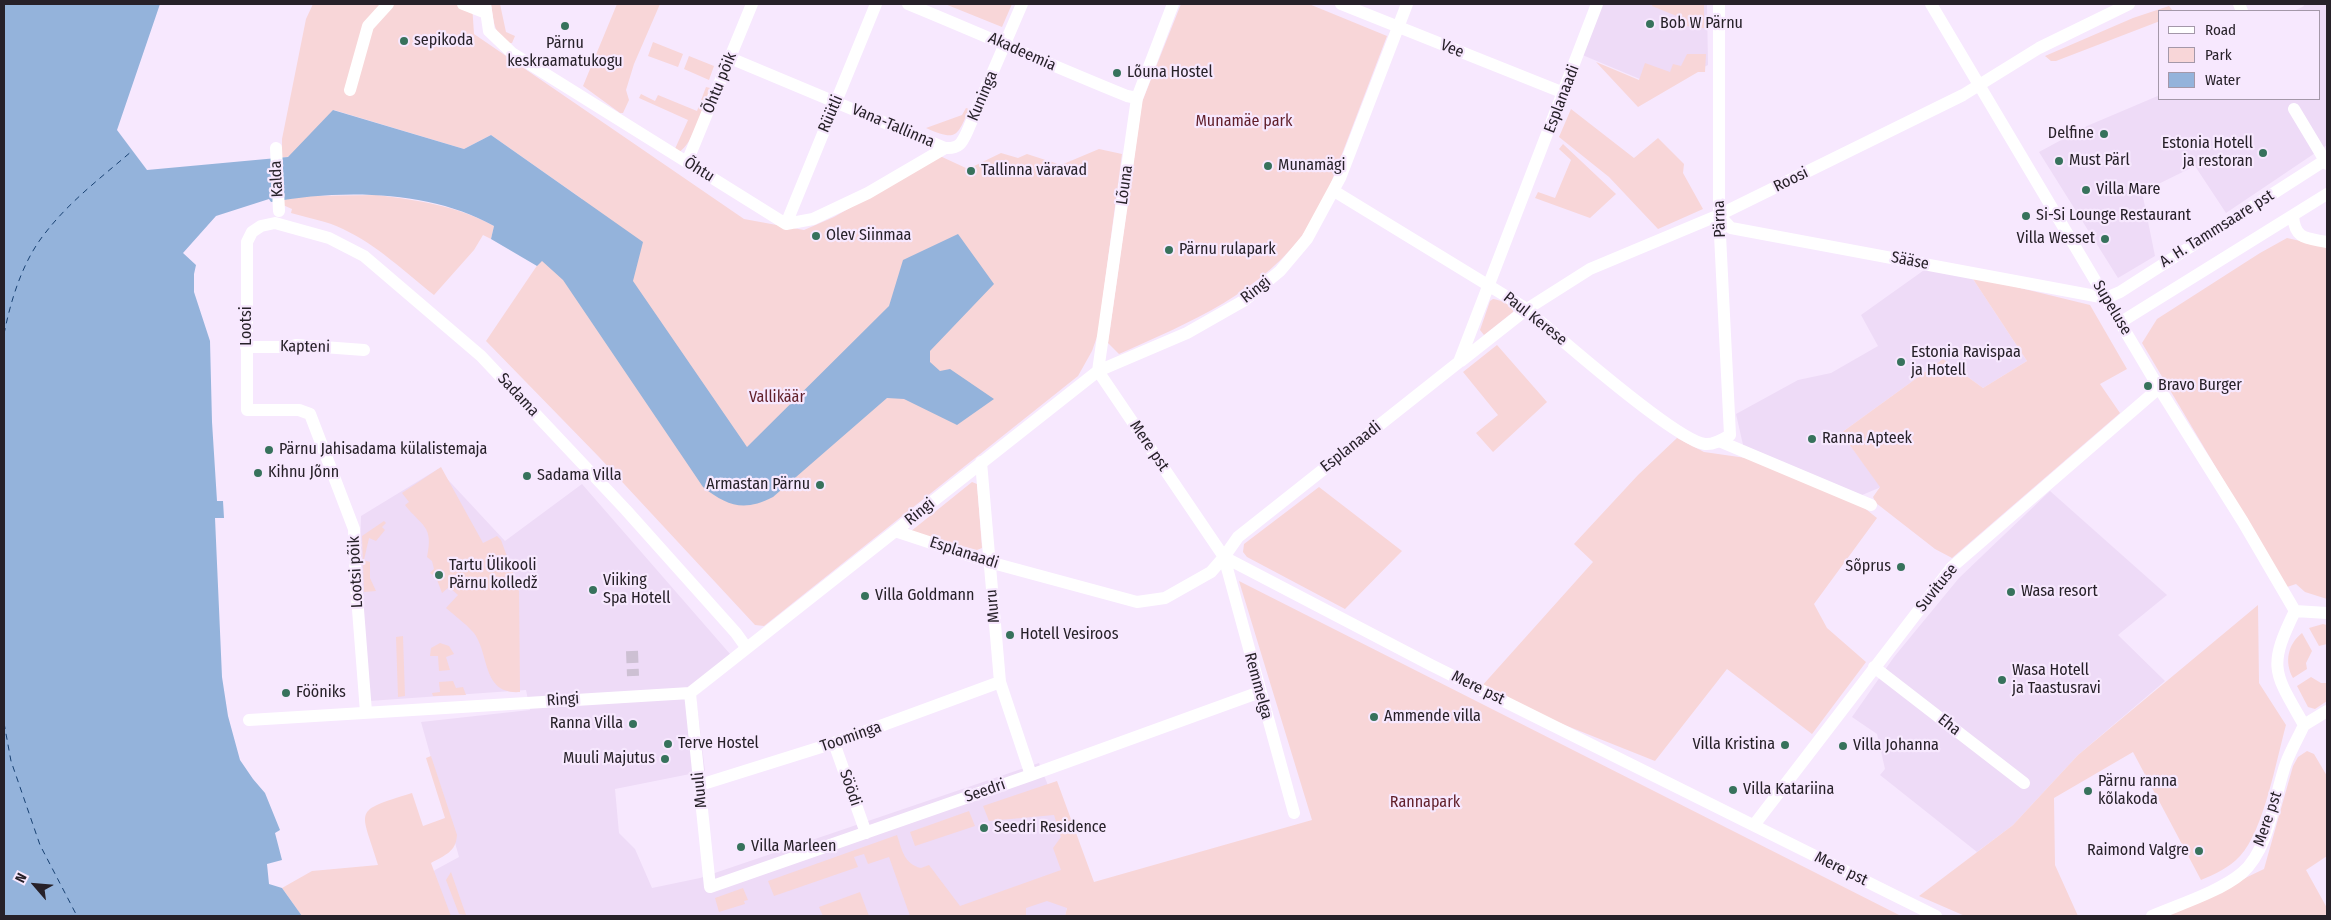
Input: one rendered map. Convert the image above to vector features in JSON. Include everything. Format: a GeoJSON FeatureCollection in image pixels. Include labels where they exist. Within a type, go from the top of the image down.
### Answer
{"type":"FeatureCollection","features":[{"type":"Feature","properties":{"kind":"street"},"geometry":{"type":"LineString","coordinates":[[350,90],[368,26],[388,4]]}},
{"type":"Feature","properties":{"kind":"street"},"geometry":{"type":"LineString","coordinates":[[463,4],[486,9]]}},
{"type":"Feature","properties":{"kind":"street","name":"Õhtu põik"},"geometry":{"type":"LineString","coordinates":[[687,162],[752,4]]}},
{"type":"Feature","properties":{"kind":"street","name":"Rüütli"},"geometry":{"type":"LineString","coordinates":[[786,224],[876,4]]}},
{"type":"Feature","properties":{"kind":"street","name":"Akadeemia"},"geometry":{"type":"LineString","coordinates":[[908,4],[1118,93],[1137,98]]}},
{"type":"Feature","properties":{"kind":"street","name":"Kuninga"},"geometry":{"type":"LineString","coordinates":[[946,148],[955,148],[962,144],[1022,4]]}},
{"type":"Feature","properties":{"kind":"street","name":"Lõuna"},"geometry":{"type":"LineString","coordinates":[[1098,371],[1137,98],[1173,4]]}},
{"type":"Feature","properties":{"kind":"street","name":"Vee"},"geometry":{"type":"LineString","coordinates":[[1341,4],[1564,93]]}},
{"type":"Feature","properties":{"kind":"street","name":"Ringi"},"geometry":{"type":"LineString","coordinates":[[250,720],[690,692],[1098,371],[1186,333],[1245,300],[1280,271],[1307,238],[1334,191],[1407,4]]}},
{"type":"Feature","properties":{"kind":"street","name":"Esplanaadi"},"geometry":{"type":"LineString","coordinates":[[895,531],[989,562],[1137,602],[1165,598],[1211,572],[1238,537],[1459,362],[1597,4]]}},
{"type":"Feature","properties":{"kind":"street","name":"Pärna"},"geometry":{"type":"LineString","coordinates":[[1719,4],[1719,215],[1724,438]]}},
{"type":"Feature","properties":{"kind":"street","name":"Supeluse"},"geometry":{"type":"LineString","coordinates":[[1931,4],[2159,388],[2243,522],[2294,611]]}},
{"type":"Feature","properties":{"kind":"street","name":"Roosi"},"geometry":{"type":"LineString","coordinates":[[1459,362],[1527,309],[1590,269],[1719,215],[1978,85],[2039,48],[2129,4]]}},
{"type":"Feature","properties":{"kind":"street","name":"Õhtu"},"geometry":{"type":"LineString","coordinates":[[486,9],[489,30],[512,53],[786,224]]}},
{"type":"Feature","properties":{"kind":"street","name":"Vana-Tallinna"},"geometry":{"type":"LineString","coordinates":[[730,58],[946,148]]}},
{"type":"Feature","properties":{"kind":"street"},"geometry":{"type":"LineString","coordinates":[[2291,104],[2326,161]]}},
{"type":"Feature","properties":{"kind":"street","name":"Kalda"},"geometry":{"type":"LineString","coordinates":[[276,148],[279,211]]}},
{"type":"Feature","properties":{"kind":"street"},"geometry":{"type":"LineString","coordinates":[[786,224],[813,219],[868,193],[946,148]]}},
{"type":"Feature","properties":{"kind":"street","name":"A. H. Tammsaare pst"},"geometry":{"type":"LineString","coordinates":[[2106,298],[2127,287],[2326,161]]}},
{"type":"Feature","properties":{"kind":"street","name":"Paul Kerese"},"geometry":{"type":"LineString","coordinates":[[1334,191],[1527,309],[1534,318],[1623,390],[1696,442],[1706,444],[1724,438]]}},
{"type":"Feature","properties":{"kind":"street","name":"A. H. Tammsaare pst"},"geometry":{"type":"LineString","coordinates":[[2121,322],[2327,194]]}},
{"type":"Feature","properties":{"kind":"street","name":"Sääse"},"geometry":{"type":"LineString","coordinates":[[1719,215],[1731,228],[2106,298]]}},
{"type":"Feature","properties":{"kind":"street"},"geometry":{"type":"LineString","coordinates":[[2293,216],[2294,227],[2298,234],[2306,238],[2327,242]]}},
{"type":"Feature","properties":{"kind":"street","name":"Sadama"},"geometry":{"type":"LineString","coordinates":[[247,242],[252,232],[261,226],[275,223],[329,238],[364,256],[481,356],[626,510],[736,633],[746,647]]}},
{"type":"Feature","properties":{"kind":"street","name":"Lootsi"},"geometry":{"type":"LineString","coordinates":[[247,242],[247,410]]}},
{"type":"Feature","properties":{"kind":"street","name":"Kapteni"},"geometry":{"type":"LineString","coordinates":[[246,347],[290,347],[296,345],[364,350]]}},
{"type":"Feature","properties":{"kind":"street","name":"Mere pst"},"geometry":{"type":"LineString","coordinates":[[1098,371],[1224,557],[1439,669],[1936,916]]}},
{"type":"Feature","properties":{"kind":"street","name":"Suvituse"},"geometry":{"type":"LineString","coordinates":[[1754,825],[1952,567],[2159,388]]}},
{"type":"Feature","properties":{"kind":"street","name":"Lootsi põik"},"geometry":{"type":"LineString","coordinates":[[247,410],[300,410],[310,414],[354,529],[356,584],[366,712]]}},
{"type":"Feature","properties":{"kind":"street"},"geometry":{"type":"LineString","coordinates":[[1724,438],[1871,505]]}},
{"type":"Feature","properties":{"kind":"street","name":"Muru"},"geometry":{"type":"LineString","coordinates":[[982,462],[1000,682],[1031,775]]}},
{"type":"Feature","properties":{"kind":"street","name":"Remmelga"},"geometry":{"type":"LineString","coordinates":[[1224,557],[1294,814]]}},
{"type":"Feature","properties":{"kind":"street"},"geometry":{"type":"LineString","coordinates":[[2327,613],[2294,611],[2282,638],[2276,668],[2283,688],[2304,725],[2327,711]]}},
{"type":"Feature","properties":{"kind":"street","name":"Eha"},"geometry":{"type":"LineString","coordinates":[[1874,667],[2024,783]]}},
{"type":"Feature","properties":{"kind":"street","name":"Toominga"},"geometry":{"type":"LineString","coordinates":[[700,785],[834,743],[1000,682]]}},
{"type":"Feature","properties":{"kind":"street","name":"Muuli"},"geometry":{"type":"LineString","coordinates":[[690,692],[710,887]]}},
{"type":"Feature","properties":{"kind":"street","name":"Seedri"},"geometry":{"type":"LineString","coordinates":[[710,887],[1031,775],[1260,692]]}},
{"type":"Feature","properties":{"kind":"street","name":"Mere pst"},"geometry":{"type":"LineString","coordinates":[[2152,916],[2229,882],[2243,872],[2252,862],[2262,842],[2286,763],[2304,725]]}},
{"type":"Feature","properties":{"kind":"street","name":"Söödi"},"geometry":{"type":"LineString","coordinates":[[834,743],[866,833]]}},
{"type":"Feature","properties":{"kind":"shaded area"},"geometry":{"type":"Polygon","coordinates":[[[1599,4],[1707,4],[1708,65],[1666,88],[1580,54],[1599,4]]]}},
{"type":"Feature","properties":{"kind":"shaded area"},"geometry":{"type":"Polygon","coordinates":[[[2303,4],[2327,4],[2327,145],[2226,213],[2195,166],[2142,192],[2155,256],[2118,278],[2039,152],[2087,126],[2158,96],[2158,100],[2321,100],[2321,10],[2296,10],[2304,6],[2303,4]]]}},
{"type":"Feature","properties":{"kind":"shaded area"},"geometry":{"type":"Polygon","coordinates":[[[1927,268],[1971,276],[2027,361],[1983,388],[1943,359],[1841,433],[1881,487],[1848,501],[1746,458],[1736,414],[1798,380],[1831,373],[1878,346],[1861,315],[1927,268]]]}},
{"type":"Feature","properties":{"kind":"shaded area"},"geometry":{"type":"Polygon","coordinates":[[[438,469],[505,541],[582,484],[737,662],[696,696],[705,771],[615,789],[619,833],[635,849],[652,888],[700,878],[1039,763],[1078,860],[1065,916],[396,916],[413,891],[435,870],[459,857],[421,722],[530,710],[526,690],[369,701],[360,559],[361,516],[438,469]]]}},
{"type":"Feature","properties":{"kind":"shaded area"},"geometry":{"type":"Polygon","coordinates":[[[2050,491],[2167,595],[2118,635],[2165,681],[2078,755],[2013,825],[1977,852],[1880,775],[1885,769],[1877,734],[1852,717],[1894,657],[1959,578],[2050,491]]]}},
{"type":"Feature","properties":{"kind":"green space","name":"Vallikäär"},"geometry":{"type":"Polygon","coordinates":[[[313,4],[472,4],[474,34],[744,219],[804,230],[834,217],[940,156],[968,169],[1001,153],[1018,158],[1027,154],[1061,165],[1099,149],[1122,154],[1098,334],[1092,351],[1078,376],[764,626],[755,625],[599,457],[486,341],[582,199],[491,135],[464,149],[334,110],[291,156],[282,158],[282,139],[306,19],[313,4]]]}},
{"type":"Feature","properties":{"kind":"green space"},"geometry":{"type":"Polygon","coordinates":[[[491,4],[500,4],[506,32],[515,36],[512,43],[508,43],[499,35],[491,4]]]}},
{"type":"Feature","properties":{"kind":"green space"},"geometry":{"type":"Polygon","coordinates":[[[617,4],[660,4],[634,64],[626,90],[629,100],[623,113],[620,113],[583,86],[617,4]]]}},
{"type":"Feature","properties":{"kind":"green space"},"geometry":{"type":"Polygon","coordinates":[[[945,4],[1012,4],[1002,27],[945,4]]]}},
{"type":"Feature","properties":{"kind":"green space","name":"Munamäe park"},"geometry":{"type":"Polygon","coordinates":[[[1181,4],[1309,4],[1387,36],[1324,200],[1309,226],[1291,249],[1248,287],[1223,303],[1172,330],[1119,354],[1108,343],[1142,102],[1181,4]]]}},
{"type":"Feature","properties":{"kind":"green space"},"geometry":{"type":"Polygon","coordinates":[[[1653,4],[1704,4],[1704,28],[1692,28],[1678,22],[1679,17],[1652,6],[1653,4]]]}},
{"type":"Feature","properties":{"kind":"green space"},"geometry":{"type":"Polygon","coordinates":[[[2169,6],[2172,10],[2158,10],[2158,22],[2056,61],[2051,61],[2045,56],[2133,18],[2169,6]]]}},
{"type":"Feature","properties":{"kind":"green space"},"geometry":{"type":"Polygon","coordinates":[[[653,42],[683,54],[678,67],[648,56],[653,42]]]}},
{"type":"Feature","properties":{"kind":"green space"},"geometry":{"type":"Polygon","coordinates":[[[1687,54],[1706,54],[1705,72],[1698,72],[1638,107],[1596,62],[1639,80],[1645,63],[1670,72],[1673,64],[1681,66],[1687,54]]]}},
{"type":"Feature","properties":{"kind":"green space"},"geometry":{"type":"Polygon","coordinates":[[[689,56],[714,66],[709,80],[684,69],[689,56]]]}},
{"type":"Feature","properties":{"kind":"green space"},"geometry":{"type":"Polygon","coordinates":[[[706,87],[710,88],[689,141],[679,152],[674,151],[688,120],[639,98],[641,94],[655,101],[658,95],[697,111],[706,87]]]}},
{"type":"Feature","properties":{"kind":"green space"},"geometry":{"type":"Polygon","coordinates":[[[966,108],[969,109],[965,119],[954,134],[944,135],[926,128],[962,115],[966,108]]]}},
{"type":"Feature","properties":{"kind":"green space"},"geometry":{"type":"Polygon","coordinates":[[[1571,109],[1634,158],[1658,138],[1684,164],[1683,173],[1703,209],[1658,229],[1609,177],[1559,137],[1571,109]]]}},
{"type":"Feature","properties":{"kind":"green space"},"geometry":{"type":"Polygon","coordinates":[[[1563,144],[1616,194],[1590,218],[1535,198],[1538,192],[1555,198],[1571,160],[1559,149],[1563,144]]]}},
{"type":"Feature","properties":{"kind":"green space"},"geometry":{"type":"Polygon","coordinates":[[[377,195],[422,202],[467,213],[494,226],[491,239],[483,235],[474,250],[434,295],[390,259],[355,235],[331,224],[291,213],[292,209],[283,205],[283,200],[305,196],[377,195]]]}},
{"type":"Feature","properties":{"kind":"green space"},"geometry":{"type":"Polygon","coordinates":[[[2287,238],[2327,247],[2327,599],[2305,592],[2296,584],[2287,587],[2142,343],[2157,319],[2260,253],[2287,238]]]}},
{"type":"Feature","properties":{"kind":"green space"},"geometry":{"type":"Polygon","coordinates":[[[1971,276],[2090,305],[2127,369],[2100,384],[2120,413],[1952,558],[1935,549],[1876,503],[1873,497],[1880,487],[1841,433],[1943,359],[1983,388],[2027,361],[1971,276]]]}},
{"type":"Feature","properties":{"kind":"green space"},"geometry":{"type":"Polygon","coordinates":[[[1493,299],[1506,303],[1513,309],[1513,312],[1484,335],[1480,330],[1490,301],[1493,299]]]}},
{"type":"Feature","properties":{"kind":"green space"},"geometry":{"type":"Polygon","coordinates":[[[1497,345],[1547,402],[1493,452],[1476,433],[1498,415],[1463,372],[1497,345]]]}},
{"type":"Feature","properties":{"kind":"green space"},"geometry":{"type":"Polygon","coordinates":[[[1677,438],[1704,452],[1746,458],[1862,506],[1877,518],[1814,604],[1827,628],[1866,662],[1812,734],[1727,669],[1655,761],[1527,710],[1481,687],[1593,562],[1574,544],[1638,475],[1677,438]]]}},
{"type":"Feature","properties":{"kind":"green space"},"geometry":{"type":"Polygon","coordinates":[[[441,467],[483,543],[497,536],[501,540],[519,589],[520,692],[507,691],[499,687],[492,680],[482,650],[473,632],[446,608],[458,595],[449,587],[442,593],[436,577],[430,573],[434,569],[432,561],[427,557],[429,538],[427,532],[421,522],[405,505],[409,502],[402,493],[441,467]]]}},
{"type":"Feature","properties":{"kind":"green space"},"geometry":{"type":"Polygon","coordinates":[[[972,482],[977,484],[982,548],[977,550],[910,532],[972,482]]]}},
{"type":"Feature","properties":{"kind":"green space"},"geometry":{"type":"Polygon","coordinates":[[[1319,487],[1402,551],[1345,609],[1247,557],[1243,552],[1244,544],[1319,487]]]}},
{"type":"Feature","properties":{"kind":"green space"},"geometry":{"type":"Polygon","coordinates":[[[384,521],[386,523],[382,527],[385,530],[376,541],[369,538],[364,560],[370,562],[370,578],[376,591],[364,592],[362,536],[384,521]]]}},
{"type":"Feature","properties":{"kind":"green space","name":"Rannapark"},"geometry":{"type":"Polygon","coordinates":[[[1239,581],[1901,916],[1065,916],[1067,908],[1047,901],[1026,908],[1026,916],[910,916],[889,857],[868,864],[864,854],[854,857],[858,867],[774,896],[768,881],[897,835],[907,860],[921,868],[929,865],[960,906],[1061,870],[1053,848],[1061,837],[1054,815],[989,821],[983,806],[1057,781],[1094,882],[1312,820],[1239,581]]]}},
{"type":"Feature","properties":{"kind":"green space"},"geometry":{"type":"Polygon","coordinates":[[[2258,605],[2259,683],[2286,725],[2268,794],[2256,830],[2236,860],[2222,870],[2201,880],[2133,752],[2054,798],[2055,865],[2078,916],[1965,916],[1919,896],[2013,825],[2078,755],[2258,605]]]}},
{"type":"Feature","properties":{"kind":"green space"},"geometry":{"type":"Polygon","coordinates":[[[2323,624],[2327,625],[2327,644],[2319,646],[2309,628],[2323,624]]]}},
{"type":"Feature","properties":{"kind":"green space"},"geometry":{"type":"Polygon","coordinates":[[[2302,633],[2312,651],[2306,663],[2307,669],[2293,678],[2288,660],[2289,654],[2293,642],[2302,633]]]}},
{"type":"Feature","properties":{"kind":"green space"},"geometry":{"type":"Polygon","coordinates":[[[403,636],[405,696],[398,697],[396,637],[403,636]]]}},
{"type":"Feature","properties":{"kind":"green space"},"geometry":{"type":"Polygon","coordinates":[[[440,643],[449,646],[454,654],[446,657],[450,670],[439,671],[438,656],[430,656],[431,648],[440,643]]]}},
{"type":"Feature","properties":{"kind":"green space"},"geometry":{"type":"Polygon","coordinates":[[[2311,677],[2321,683],[2327,683],[2327,701],[2315,709],[2308,707],[2297,686],[2311,677]]]}},
{"type":"Feature","properties":{"kind":"green space"},"geometry":{"type":"Polygon","coordinates":[[[453,681],[456,688],[463,687],[466,695],[433,696],[432,693],[440,692],[439,682],[453,681]]]}},
{"type":"Feature","properties":{"kind":"green space"},"geometry":{"type":"Polygon","coordinates":[[[2307,751],[2314,754],[2327,776],[2327,856],[2306,870],[2327,908],[2327,916],[2166,916],[2264,869],[2293,766],[2298,757],[2307,751]]]}},
{"type":"Feature","properties":{"kind":"green space"},"geometry":{"type":"Polygon","coordinates":[[[431,756],[457,835],[452,849],[431,863],[451,916],[302,916],[282,888],[312,871],[378,865],[365,822],[366,815],[370,809],[392,799],[412,793],[423,826],[445,818],[426,758],[431,756]]]}},
{"type":"Feature","properties":{"kind":"green space"},"geometry":{"type":"Polygon","coordinates":[[[969,811],[975,826],[915,846],[910,832],[969,811]]]}},
{"type":"Feature","properties":{"kind":"green space"},"geometry":{"type":"Polygon","coordinates":[[[451,872],[466,915],[459,914],[446,880],[451,872]]]}},
{"type":"Feature","properties":{"kind":"green space"},"geometry":{"type":"Polygon","coordinates":[[[743,888],[748,900],[744,901],[745,904],[719,912],[715,898],[743,888]]]}},
{"type":"Feature","properties":{"kind":"green space"},"geometry":{"type":"Polygon","coordinates":[[[860,892],[869,916],[823,916],[819,907],[860,892]]]}},
{"type":"Feature","properties":{"kind":"water"},"geometry":{"type":"Polygon","coordinates":[[[4,4],[160,4],[117,130],[147,170],[288,157],[333,110],[464,149],[491,135],[643,242],[633,281],[747,447],[889,306],[903,260],[958,234],[994,284],[930,351],[930,362],[940,371],[950,369],[994,399],[957,425],[904,399],[887,398],[773,497],[763,502],[736,505],[720,499],[703,487],[563,280],[542,261],[537,266],[491,239],[494,226],[469,214],[442,205],[414,199],[356,194],[327,195],[271,202],[269,199],[216,216],[183,253],[196,265],[194,292],[210,341],[212,422],[217,501],[223,501],[224,518],[215,518],[222,677],[228,716],[240,760],[265,793],[280,830],[275,833],[282,860],[267,864],[269,884],[282,888],[302,916],[4,916],[4,4]]]}},
{"type":"Feature","properties":{"kind":"ferry route"},"geometry":{"type":"LineString","coordinates":[[4,334],[19,280],[38,243],[55,221],[76,199],[132,151]]}},
{"type":"Feature","properties":{"kind":"ferry route"},"geometry":{"type":"LineString","coordinates":[[4,723],[11,761],[40,845],[77,916]]}},
{"type":"Feature","properties":{"kind":"tunnel"},"geometry":{"type":"LineString","coordinates":[[632,651],[633,676]]}},
{"type":"Feature","properties":{"kind":"place","name":"Bob W Pärnu"},"geometry":{"type":"Point","coordinates":[1650,24]}},
{"type":"Feature","properties":{"kind":"place","name":"Pärnu keskraamatukogu"},"geometry":{"type":"Point","coordinates":[565,26]}},
{"type":"Feature","properties":{"kind":"place","name":"sepikoda"},"geometry":{"type":"Point","coordinates":[404,41]}},
{"type":"Feature","properties":{"kind":"place","name":"Lõuna Hostel"},"geometry":{"type":"Point","coordinates":[1117,73]}},
{"type":"Feature","properties":{"kind":"place","name":"Delfine"},"geometry":{"type":"Point","coordinates":[2104,134]}},
{"type":"Feature","properties":{"kind":"place","name":"Estonia Hotell ja restoran"},"geometry":{"type":"Point","coordinates":[2263,153]}},
{"type":"Feature","properties":{"kind":"place","name":"Must Pärl"},"geometry":{"type":"Point","coordinates":[2059,161]}},
{"type":"Feature","properties":{"kind":"place","name":"Munamägi"},"geometry":{"type":"Point","coordinates":[1268,166]}},
{"type":"Feature","properties":{"kind":"place","name":"Tallinna väravad"},"geometry":{"type":"Point","coordinates":[971,171]}},
{"type":"Feature","properties":{"kind":"place","name":"Villa Mare"},"geometry":{"type":"Point","coordinates":[2086,190]}},
{"type":"Feature","properties":{"kind":"place","name":"Si-Si Lounge Restaurant"},"geometry":{"type":"Point","coordinates":[2026,216]}},
{"type":"Feature","properties":{"kind":"place","name":"Olev Siinmaa"},"geometry":{"type":"Point","coordinates":[816,236]}},
{"type":"Feature","properties":{"kind":"place","name":"Villa Wesset"},"geometry":{"type":"Point","coordinates":[2105,239]}},
{"type":"Feature","properties":{"kind":"place","name":"Pärnu rulapark"},"geometry":{"type":"Point","coordinates":[1169,250]}},
{"type":"Feature","properties":{"kind":"place","name":"Estonia Ravispaa ja Hotell"},"geometry":{"type":"Point","coordinates":[1901,362]}},
{"type":"Feature","properties":{"kind":"place","name":"Bravo Burger"},"geometry":{"type":"Point","coordinates":[2148,386]}},
{"type":"Feature","properties":{"kind":"place","name":"Ranna Apteek"},"geometry":{"type":"Point","coordinates":[1812,439]}},
{"type":"Feature","properties":{"kind":"place","name":"Pärnu Jahisadama külalistemaja"},"geometry":{"type":"Point","coordinates":[269,450]}},
{"type":"Feature","properties":{"kind":"place","name":"Kihnu Jõnn"},"geometry":{"type":"Point","coordinates":[258,473]}},
{"type":"Feature","properties":{"kind":"place","name":"Sadama Villa"},"geometry":{"type":"Point","coordinates":[527,476]}},
{"type":"Feature","properties":{"kind":"place","name":"Armastan Pärnu"},"geometry":{"type":"Point","coordinates":[820,485]}},
{"type":"Feature","properties":{"kind":"place","name":"Sõprus"},"geometry":{"type":"Point","coordinates":[1901,567]}},
{"type":"Feature","properties":{"kind":"place","name":"Tartu Ülikooli Pärnu kolledž"},"geometry":{"type":"Point","coordinates":[439,575]}},
{"type":"Feature","properties":{"kind":"place","name":"Viiking Spa Hotell"},"geometry":{"type":"Point","coordinates":[593,590]}},
{"type":"Feature","properties":{"kind":"place","name":"Wasa resort"},"geometry":{"type":"Point","coordinates":[2011,592]}},
{"type":"Feature","properties":{"kind":"place","name":"Villa Goldmann"},"geometry":{"type":"Point","coordinates":[865,596]}},
{"type":"Feature","properties":{"kind":"place","name":"Hotell Vesiroos"},"geometry":{"type":"Point","coordinates":[1010,635]}},
{"type":"Feature","properties":{"kind":"place","name":"Wasa Hotell ja Taastusravi"},"geometry":{"type":"Point","coordinates":[2002,680]}},
{"type":"Feature","properties":{"kind":"place","name":"Fööniks"},"geometry":{"type":"Point","coordinates":[286,693]}},
{"type":"Feature","properties":{"kind":"place","name":"Ammende villa"},"geometry":{"type":"Point","coordinates":[1374,717]}},
{"type":"Feature","properties":{"kind":"place","name":"Ranna Villa"},"geometry":{"type":"Point","coordinates":[633,724]}},
{"type":"Feature","properties":{"kind":"place","name":"Terve Hostel"},"geometry":{"type":"Point","coordinates":[668,744]}},
{"type":"Feature","properties":{"kind":"place","name":"Villa Kristina"},"geometry":{"type":"Point","coordinates":[1785,745]}},
{"type":"Feature","properties":{"kind":"place","name":"Villa Johanna"},"geometry":{"type":"Point","coordinates":[1843,746]}},
{"type":"Feature","properties":{"kind":"place","name":"Muuli Majutus"},"geometry":{"type":"Point","coordinates":[665,759]}},
{"type":"Feature","properties":{"kind":"place","name":"Villa Katariina"},"geometry":{"type":"Point","coordinates":[1733,790]}},
{"type":"Feature","properties":{"kind":"place","name":"Pärnu ranna kõlakoda"},"geometry":{"type":"Point","coordinates":[2088,791]}},
{"type":"Feature","properties":{"kind":"place","name":"Seedri Residence"},"geometry":{"type":"Point","coordinates":[984,828]}},
{"type":"Feature","properties":{"kind":"place","name":"Villa Marleen"},"geometry":{"type":"Point","coordinates":[741,847]}},
{"type":"Feature","properties":{"kind":"place","name":"Raimond Valgre"},"geometry":{"type":"Point","coordinates":[2199,851]}}]}
